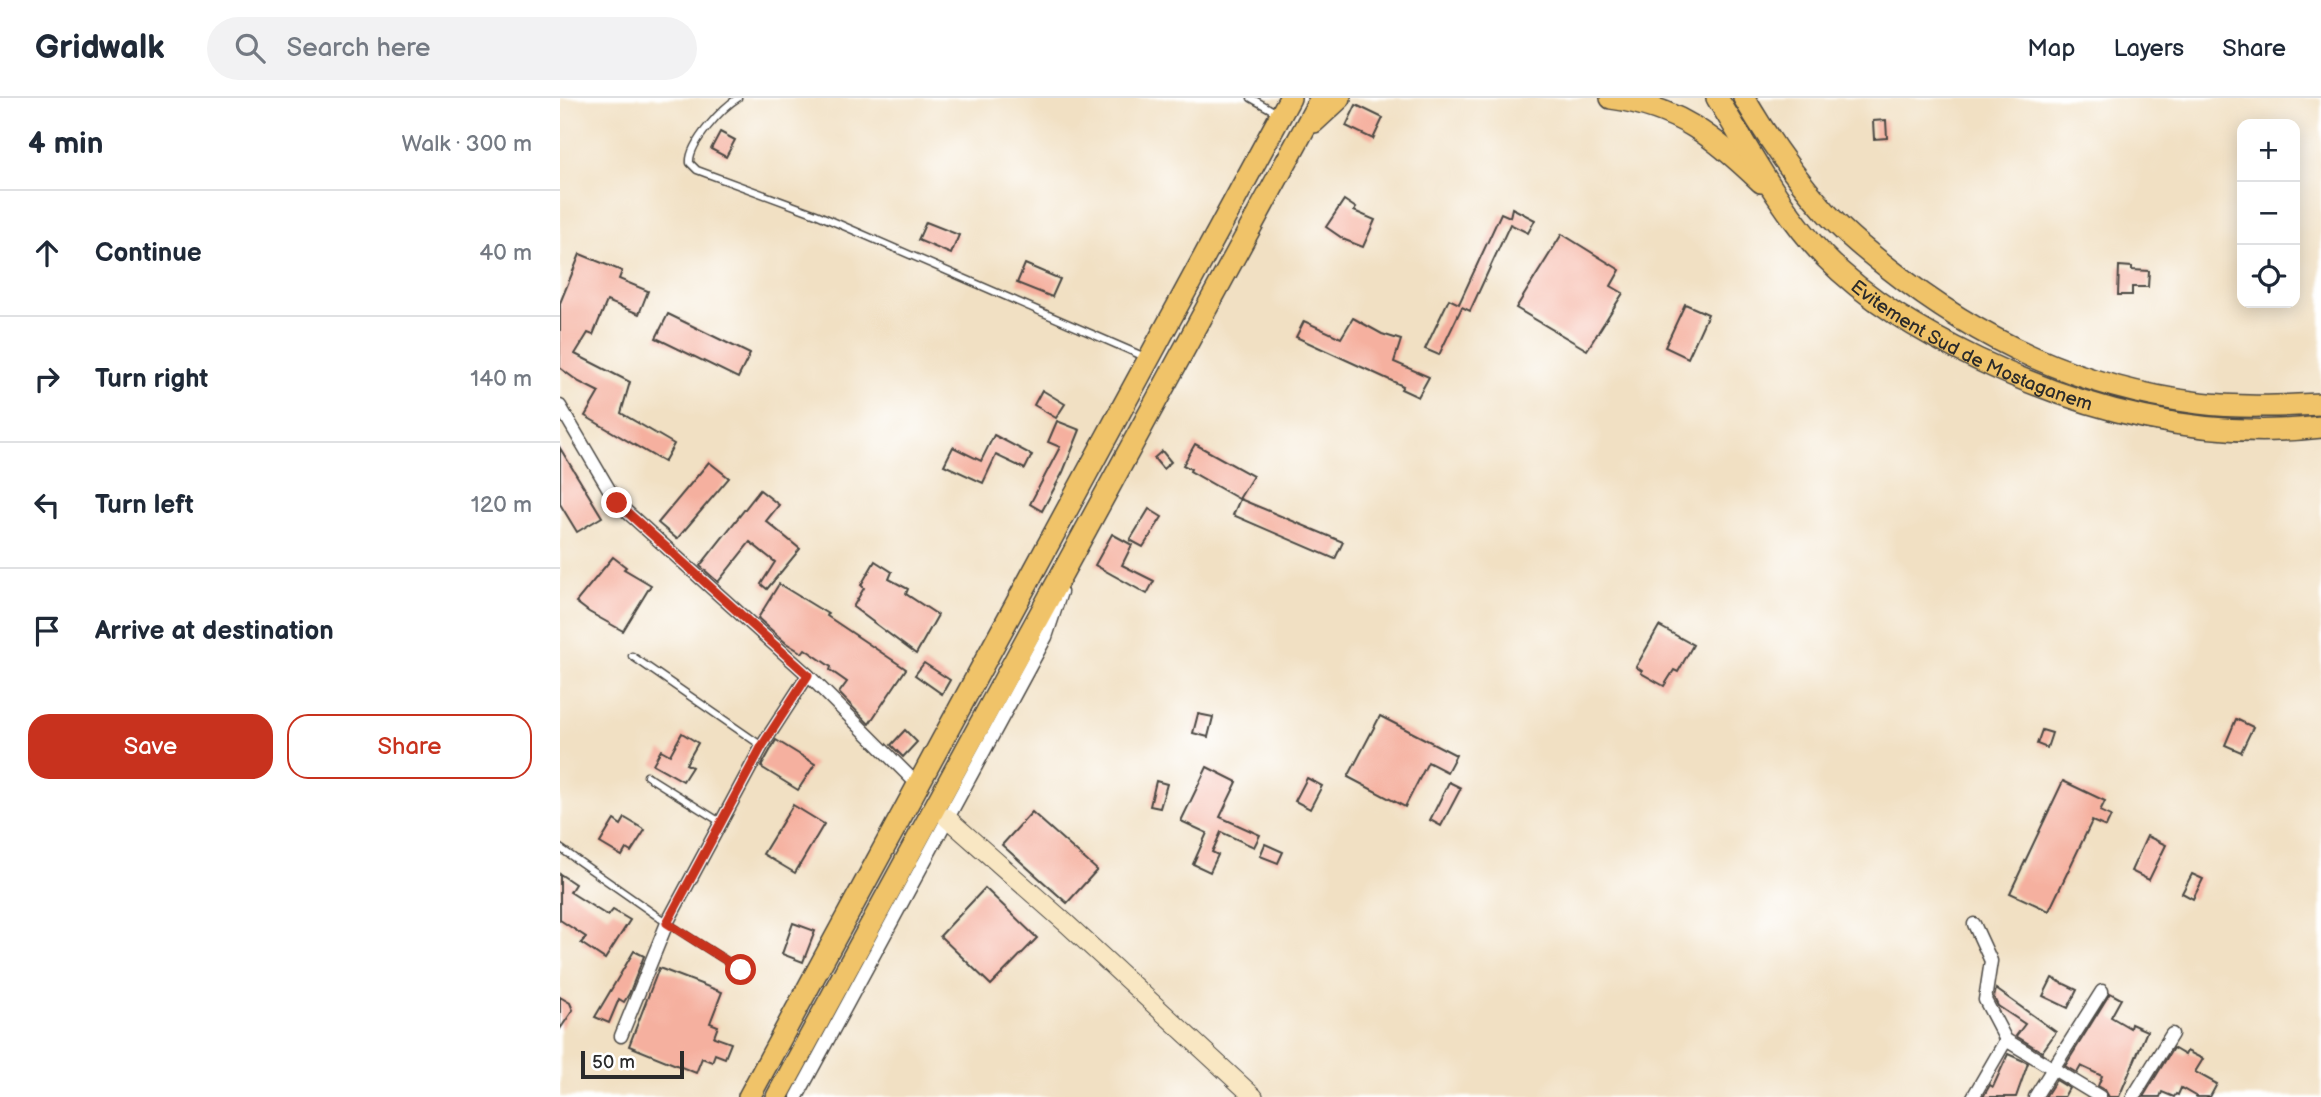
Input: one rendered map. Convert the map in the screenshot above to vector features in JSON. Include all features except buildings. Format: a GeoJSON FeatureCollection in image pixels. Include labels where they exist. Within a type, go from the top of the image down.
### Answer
{"type":"FeatureCollection","features":[{"type":"Feature","properties":{"kind":"highway"},"geometry":{"type":"LineString","coordinates":[[777,1097],[1321,98]]}},
{"type":"Feature","properties":{"kind":"highway"},"geometry":{"type":"LineString","coordinates":[[1300,135],[1340,98]]}},
{"type":"Feature","properties":{"kind":"highway"},"geometry":{"type":"LineString","coordinates":[[1611,98],[1649,107],[1698,128],[1737,159],[1783,204]]}},
{"type":"Feature","properties":{"kind":"highway","name":"Evitement Sud de Mostaganem"},"geometry":{"type":"LineString","coordinates":[[1717,98],[1783,204],[1824,256],[1878,303],[1923,332],[2018,378],[2084,403],[2188,425],[2246,430],[2321,427]]}},
{"type":"Feature","properties":{"kind":"highway","name":"Evitement Sud de Mostaganem"},"geometry":{"type":"LineString","coordinates":[[1744,98],[1778,152],[1825,212],[1867,251],[1928,300],[2000,342],[2066,372],[2124,390],[2200,403],[2271,406],[2321,404]]}},
{"type":"Feature","properties":{"kind":"highway"},"geometry":{"type":"LineString","coordinates":[[750,1097],[1287,103]]}},
{"type":"Feature","properties":{"kind":"main road"},"geometry":{"type":"LineString","coordinates":[[947,818],[1067,924],[1254,1097]]}},
{"type":"Feature","properties":{"kind":"street"},"geometry":{"type":"LineString","coordinates":[[560,406],[617,503],[808,675],[919,786]]}},
{"type":"Feature","properties":{"kind":"street"},"geometry":{"type":"LineString","coordinates":[[797,1097],[1046,637],[1075,548]]}},
{"type":"Feature","properties":{"kind":"street"},"geometry":{"type":"LineString","coordinates":[[621,1036],[667,923],[762,746],[808,675]]}},
{"type":"Feature","properties":{"kind":"street"},"geometry":{"type":"LineString","coordinates":[[1975,924],[1991,961],[1985,1000],[2006,1040],[2100,1097]]}},
{"type":"Feature","properties":{"kind":"street"},"geometry":{"type":"LineString","coordinates":[[2035,1097],[2102,991]]}},
{"type":"Feature","properties":{"kind":"street"},"geometry":{"type":"LineString","coordinates":[[2133,1097],[2172,1034]]}},
{"type":"Feature","properties":{"kind":"street"},"geometry":{"type":"LineString","coordinates":[[1973,1097],[2006,1040]]}},
{"type":"Feature","properties":{"kind":"lane"},"geometry":{"type":"LineString","coordinates":[[738,98],[718,113],[691,153],[691,163],[697,170],[816,214],[1149,359]]}},
{"type":"Feature","properties":{"kind":"lane"},"geometry":{"type":"LineString","coordinates":[[1251,98],[1287,103]]}},
{"type":"Feature","properties":{"kind":"lane"},"geometry":{"type":"LineString","coordinates":[[632,656],[762,746]]}},
{"type":"Feature","properties":{"kind":"lane"},"geometry":{"type":"LineString","coordinates":[[647,776],[722,823]]}},
{"type":"Feature","properties":{"kind":"lane"},"geometry":{"type":"LineString","coordinates":[[560,848],[667,923],[741,970]]}},
{"type":"Feature","properties":{"kind":"route"},"geometry":{"type":"LineString","coordinates":[[617,503],[808,675],[762,746],[691,883],[667,923],[741,970]]}}]}
